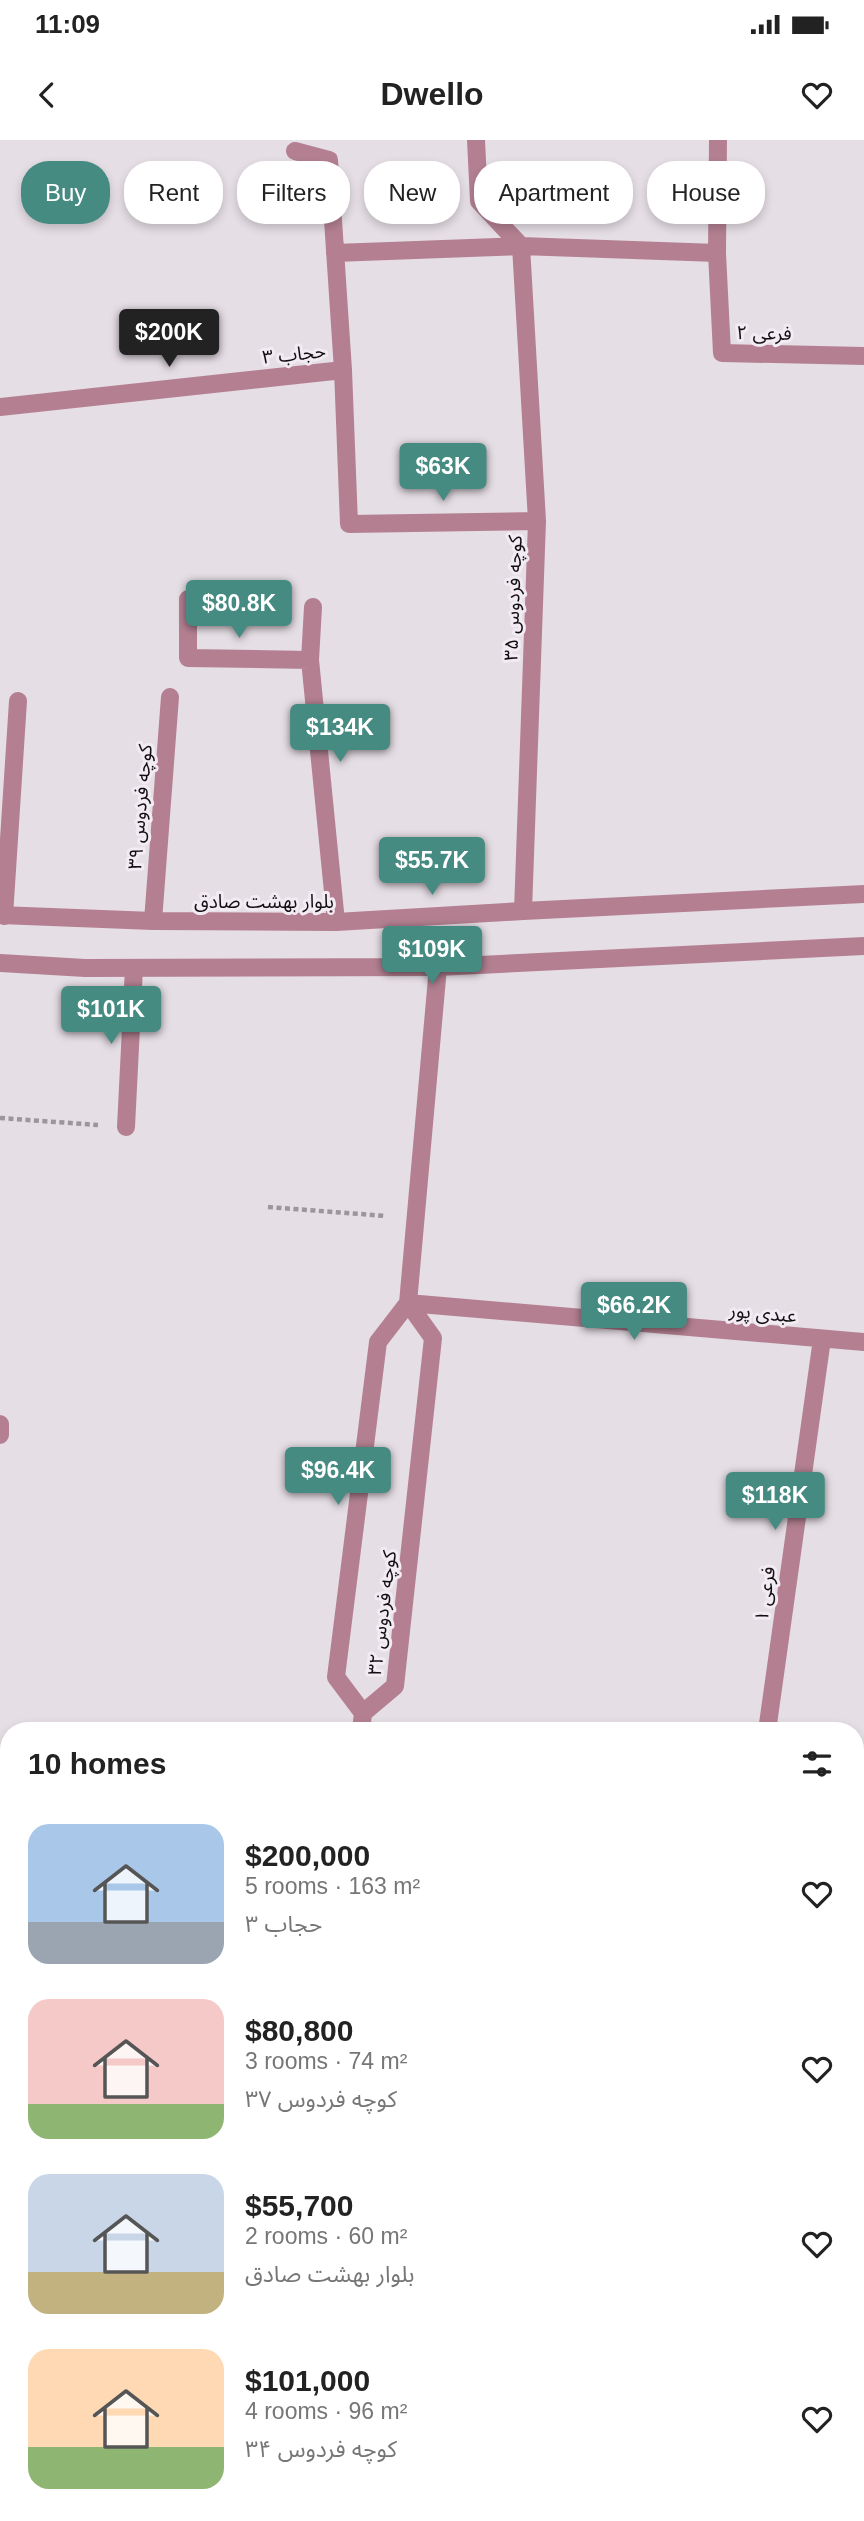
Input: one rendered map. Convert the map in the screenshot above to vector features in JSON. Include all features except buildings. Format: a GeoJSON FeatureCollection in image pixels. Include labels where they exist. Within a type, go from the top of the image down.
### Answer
{"type":"FeatureCollection","features":[{"type":"Feature","properties":{"kind":"street"},"geometry":{"type":"LineString","coordinates":[[476,140],[479,201],[521,246]]}},
{"type":"Feature","properties":{"kind":"street"},"geometry":{"type":"LineString","coordinates":[[335,253],[521,246],[717,253],[718,140]]}},
{"type":"Feature","properties":{"kind":"street"},"geometry":{"type":"LineString","coordinates":[[295,151],[329,160],[343,370],[349,524],[537,521]]}},
{"type":"Feature","properties":{"kind":"street","name":"کوچه فردوس ۳۵"},"geometry":{"type":"LineString","coordinates":[[521,246],[537,521],[523,911]]}},
{"type":"Feature","properties":{"kind":"street","name":"فرعی ۲"},"geometry":{"type":"LineString","coordinates":[[717,253],[722,353],[864,356]]}},
{"type":"Feature","properties":{"kind":"street","name":"حجاب ۳"},"geometry":{"type":"LineString","coordinates":[[0,407],[343,370]]}},
{"type":"Feature","properties":{"kind":"street"},"geometry":{"type":"LineString","coordinates":[[188,599],[188,658],[310,660]]}},
{"type":"Feature","properties":{"kind":"street"},"geometry":{"type":"LineString","coordinates":[[313,607],[310,660],[336,922]]}},
{"type":"Feature","properties":{"kind":"street","name":"کوچه فردوس ۳۹"},"geometry":{"type":"LineString","coordinates":[[153,921],[170,697]]}},
{"type":"Feature","properties":{"kind":"street"},"geometry":{"type":"LineString","coordinates":[[2,915],[18,701]]}},
{"type":"Feature","properties":{"kind":"street","name":"بلوار بهشت صادق"},"geometry":{"type":"LineString","coordinates":[[2,915],[153,921],[336,922],[864,894]]}},
{"type":"Feature","properties":{"kind":"street"},"geometry":{"type":"LineString","coordinates":[[0,963],[85,968],[438,967],[864,946]]}},
{"type":"Feature","properties":{"kind":"street"},"geometry":{"type":"LineString","coordinates":[[408,1303],[438,967]]}},
{"type":"Feature","properties":{"kind":"street"},"geometry":{"type":"LineString","coordinates":[[127,1127],[134,968]]}},
{"type":"Feature","properties":{"kind":"street","name":"عبدی پور"},"geometry":{"type":"LineString","coordinates":[[408,1303],[864,1342]]}},
{"type":"Feature","properties":{"kind":"street","name":"کوچه فردوس ۳۲"},"geometry":{"type":"LineString","coordinates":[[408,1303],[433,1338],[432,1351],[395,1686],[362,1722],[336,1677],[378,1342],[408,1303]]}},
{"type":"Feature","properties":{"kind":"street","name":"فرعی ۱"},"geometry":{"type":"LineString","coordinates":[[768,1722],[822,1339]]}},
{"type":"Feature","properties":{"kind":"path"},"geometry":{"type":"LineString","coordinates":[[0,1118],[127,1127]]}},
{"type":"Feature","properties":{"kind":"path"},"geometry":{"type":"LineString","coordinates":[[268,1207],[415,1218]]}}]}
